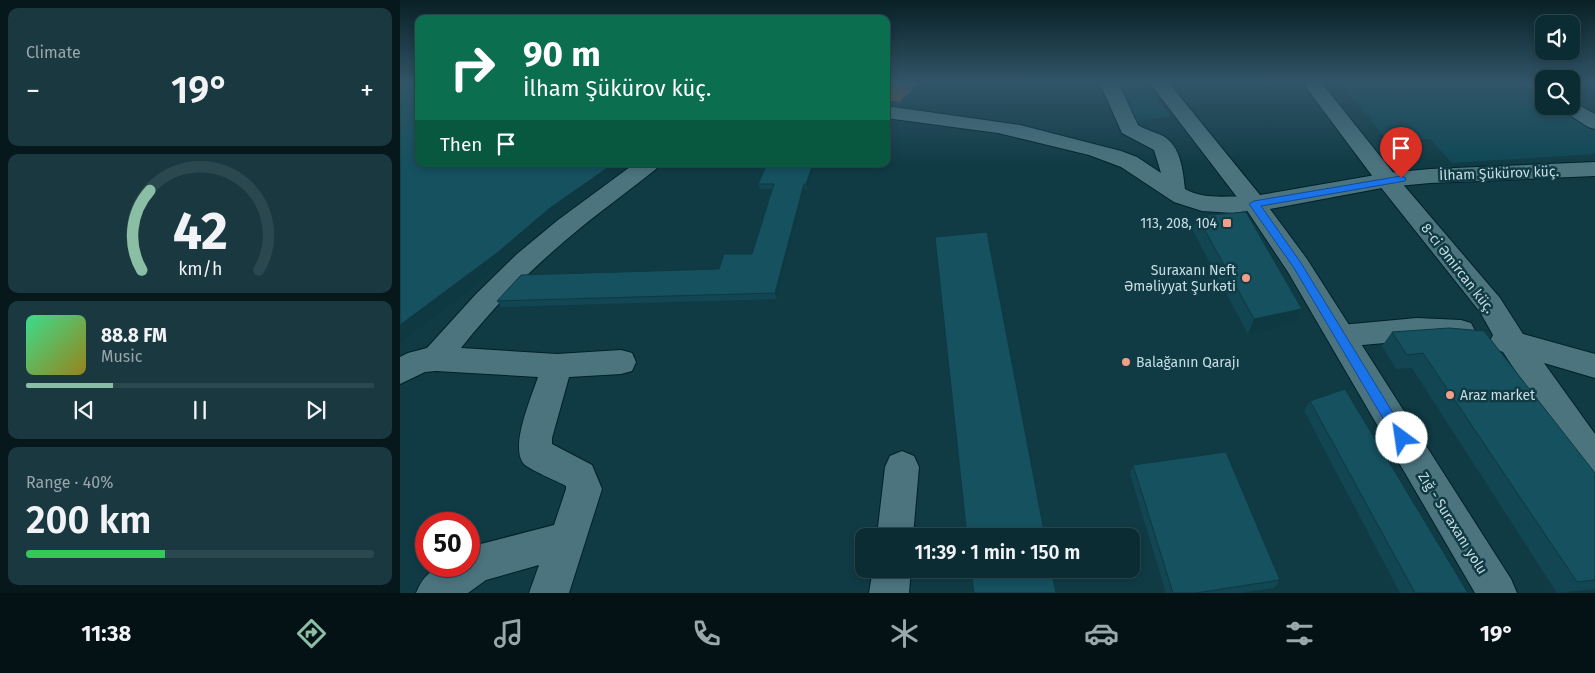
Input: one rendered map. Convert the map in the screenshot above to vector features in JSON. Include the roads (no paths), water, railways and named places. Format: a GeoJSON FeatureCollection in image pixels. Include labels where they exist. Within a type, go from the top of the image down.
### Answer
{"type":"FeatureCollection","features":[{"type":"Feature","properties":{"kind":"street"},"geometry":{"type":"LineString","coordinates":[[1121,110],[1129,129],[1156,140],[1165,149],[1172,172],[1174,193]]}},
{"type":"Feature","properties":{"kind":"street","name":"Zığ - Suraxanı yolu"},"geometry":{"type":"LineString","coordinates":[[1180,110],[1254,204],[1298,266],[1496,593]]}},
{"type":"Feature","properties":{"kind":"street","name":"8-ci Əmircan küç."},"geometry":{"type":"LineString","coordinates":[[1332,110],[1387,180],[1490,305],[1512,342],[1595,462]]}},
{"type":"Feature","properties":{"kind":"street","name":"İlham Şükürov küç."},"geometry":{"type":"LineString","coordinates":[[890,113],[1011,130],[1062,141],[1127,162],[1149,174],[1174,193],[1189,201],[1211,204],[1254,204],[1387,180],[1472,172],[1595,169]]}},
{"type":"Feature","properties":{"kind":"street"},"geometry":{"type":"LineString","coordinates":[[1580,113],[1595,123]]}},
{"type":"Feature","properties":{"kind":"street"},"geometry":{"type":"LineString","coordinates":[[436,358],[485,302],[540,248],[644,167]]}},
{"type":"Feature","properties":{"kind":"street"},"geometry":{"type":"LineString","coordinates":[[1341,336],[1416,329],[1463,331],[1512,342],[1595,366]]}},
{"type":"Feature","properties":{"kind":"street"},"geometry":{"type":"LineString","coordinates":[[400,372],[419,361],[436,358],[557,366],[621,362]]}},
{"type":"Feature","properties":{"kind":"street"},"geometry":{"type":"LineString","coordinates":[[548,593],[584,489],[580,476],[536,454],[535,438],[557,366]]}},
{"type":"Feature","properties":{"kind":"street"},"geometry":{"type":"LineString","coordinates":[[896,528],[902,467]]}},
{"type":"Feature","properties":{"kind":"street"},"geometry":{"type":"LineString","coordinates":[[436,593],[477,563],[566,540]]}},
{"type":"Feature","properties":{"kind":"street"},"geometry":{"type":"LineString","coordinates":[[889,593],[891,578]]}},
{"type":"Feature","properties":{"kind":"place","name":"113, 208, 104"},"geometry":{"type":"Point","coordinates":[1227,223]}},
{"type":"Feature","properties":{"kind":"place","name":"Suraxanı Neft Əməliyyat Şurkəti"},"geometry":{"type":"Point","coordinates":[1246,278]}},
{"type":"Feature","properties":{"kind":"place","name":"Balağanın Qarajı"},"geometry":{"type":"Point","coordinates":[1126,362]}},
{"type":"Feature","properties":{"kind":"place","name":"Araz market"},"geometry":{"type":"Point","coordinates":[1450,395]}}]}
